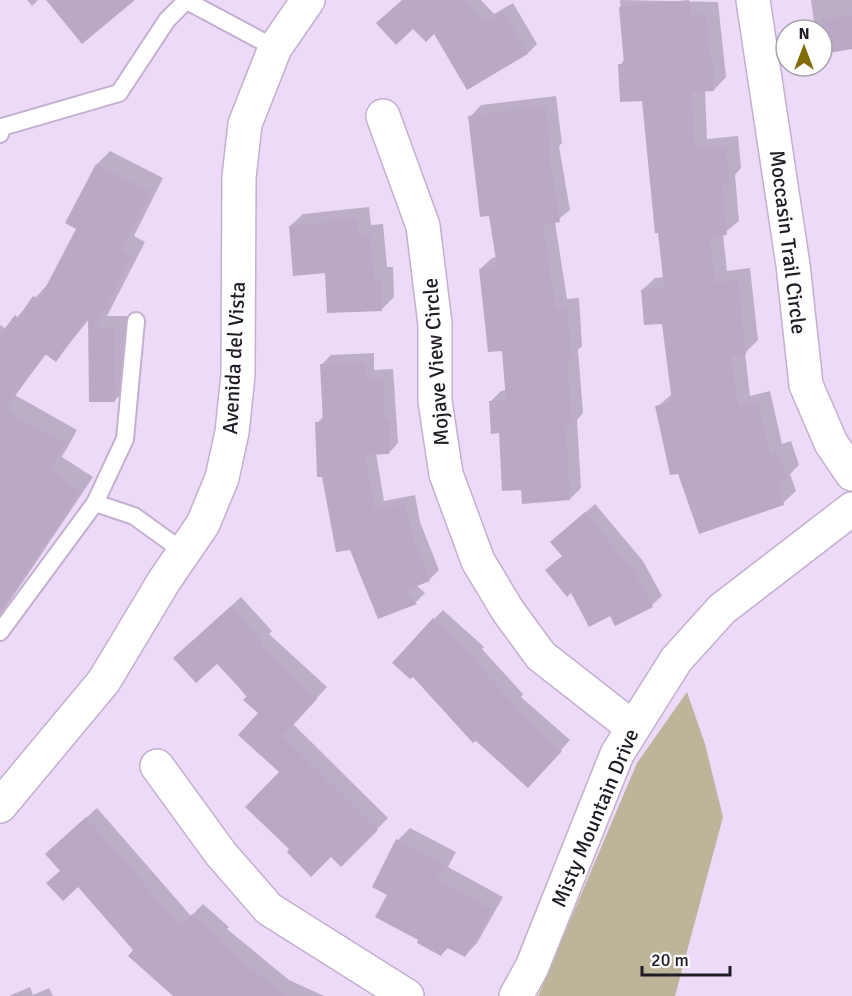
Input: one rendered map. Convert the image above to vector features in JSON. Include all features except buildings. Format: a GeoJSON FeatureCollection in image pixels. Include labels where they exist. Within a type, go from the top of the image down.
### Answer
{"type":"FeatureCollection","features":[{"type":"Feature","properties":{"kind":"street","name":"Avenida del Vista"},"geometry":{"type":"LineString","coordinates":[[0,806],[104,681],[203,524],[222,478],[232,432],[238,375],[239,177],[245,124],[275,48],[308,0]]}},
{"type":"Feature","properties":{"kind":"street","name":"Moccasin Trail Circle"},"geometry":{"type":"LineString","coordinates":[[753,0],[793,265],[806,385],[831,443],[852,474]]}},
{"type":"Feature","properties":{"kind":"street","name":"Mojave View Circle"},"geometry":{"type":"LineString","coordinates":[[383,116],[423,226],[435,324],[435,401],[446,474],[478,561],[508,611],[541,656],[632,727]]}},
{"type":"Feature","properties":{"kind":"street","name":"Misty Mountain Drive"},"geometry":{"type":"LineString","coordinates":[[516,996],[532,967],[617,754],[676,660],[722,609],[852,509]]}},
{"type":"Feature","properties":{"kind":"street"},"geometry":{"type":"LineString","coordinates":[[157,766],[222,854],[269,909],[407,996]]}},
{"type":"Feature","properties":{"kind":"lane"},"geometry":{"type":"LineString","coordinates":[[0,134],[2,127],[119,93],[167,20],[186,0],[275,48]]}},
{"type":"Feature","properties":{"kind":"lane"},"geometry":{"type":"LineString","coordinates":[[0,632],[95,503],[125,439],[136,321]]}},
{"type":"Feature","properties":{"kind":"lane"},"geometry":{"type":"LineString","coordinates":[[95,503],[134,516],[184,552]]}},
{"type":"Feature","properties":{"kind":"shaded area"},"geometry":{"type":"Polygon","coordinates":[[[687,692],[705,744],[723,817],[675,996],[538,996],[637,763],[687,692]]]}}]}
